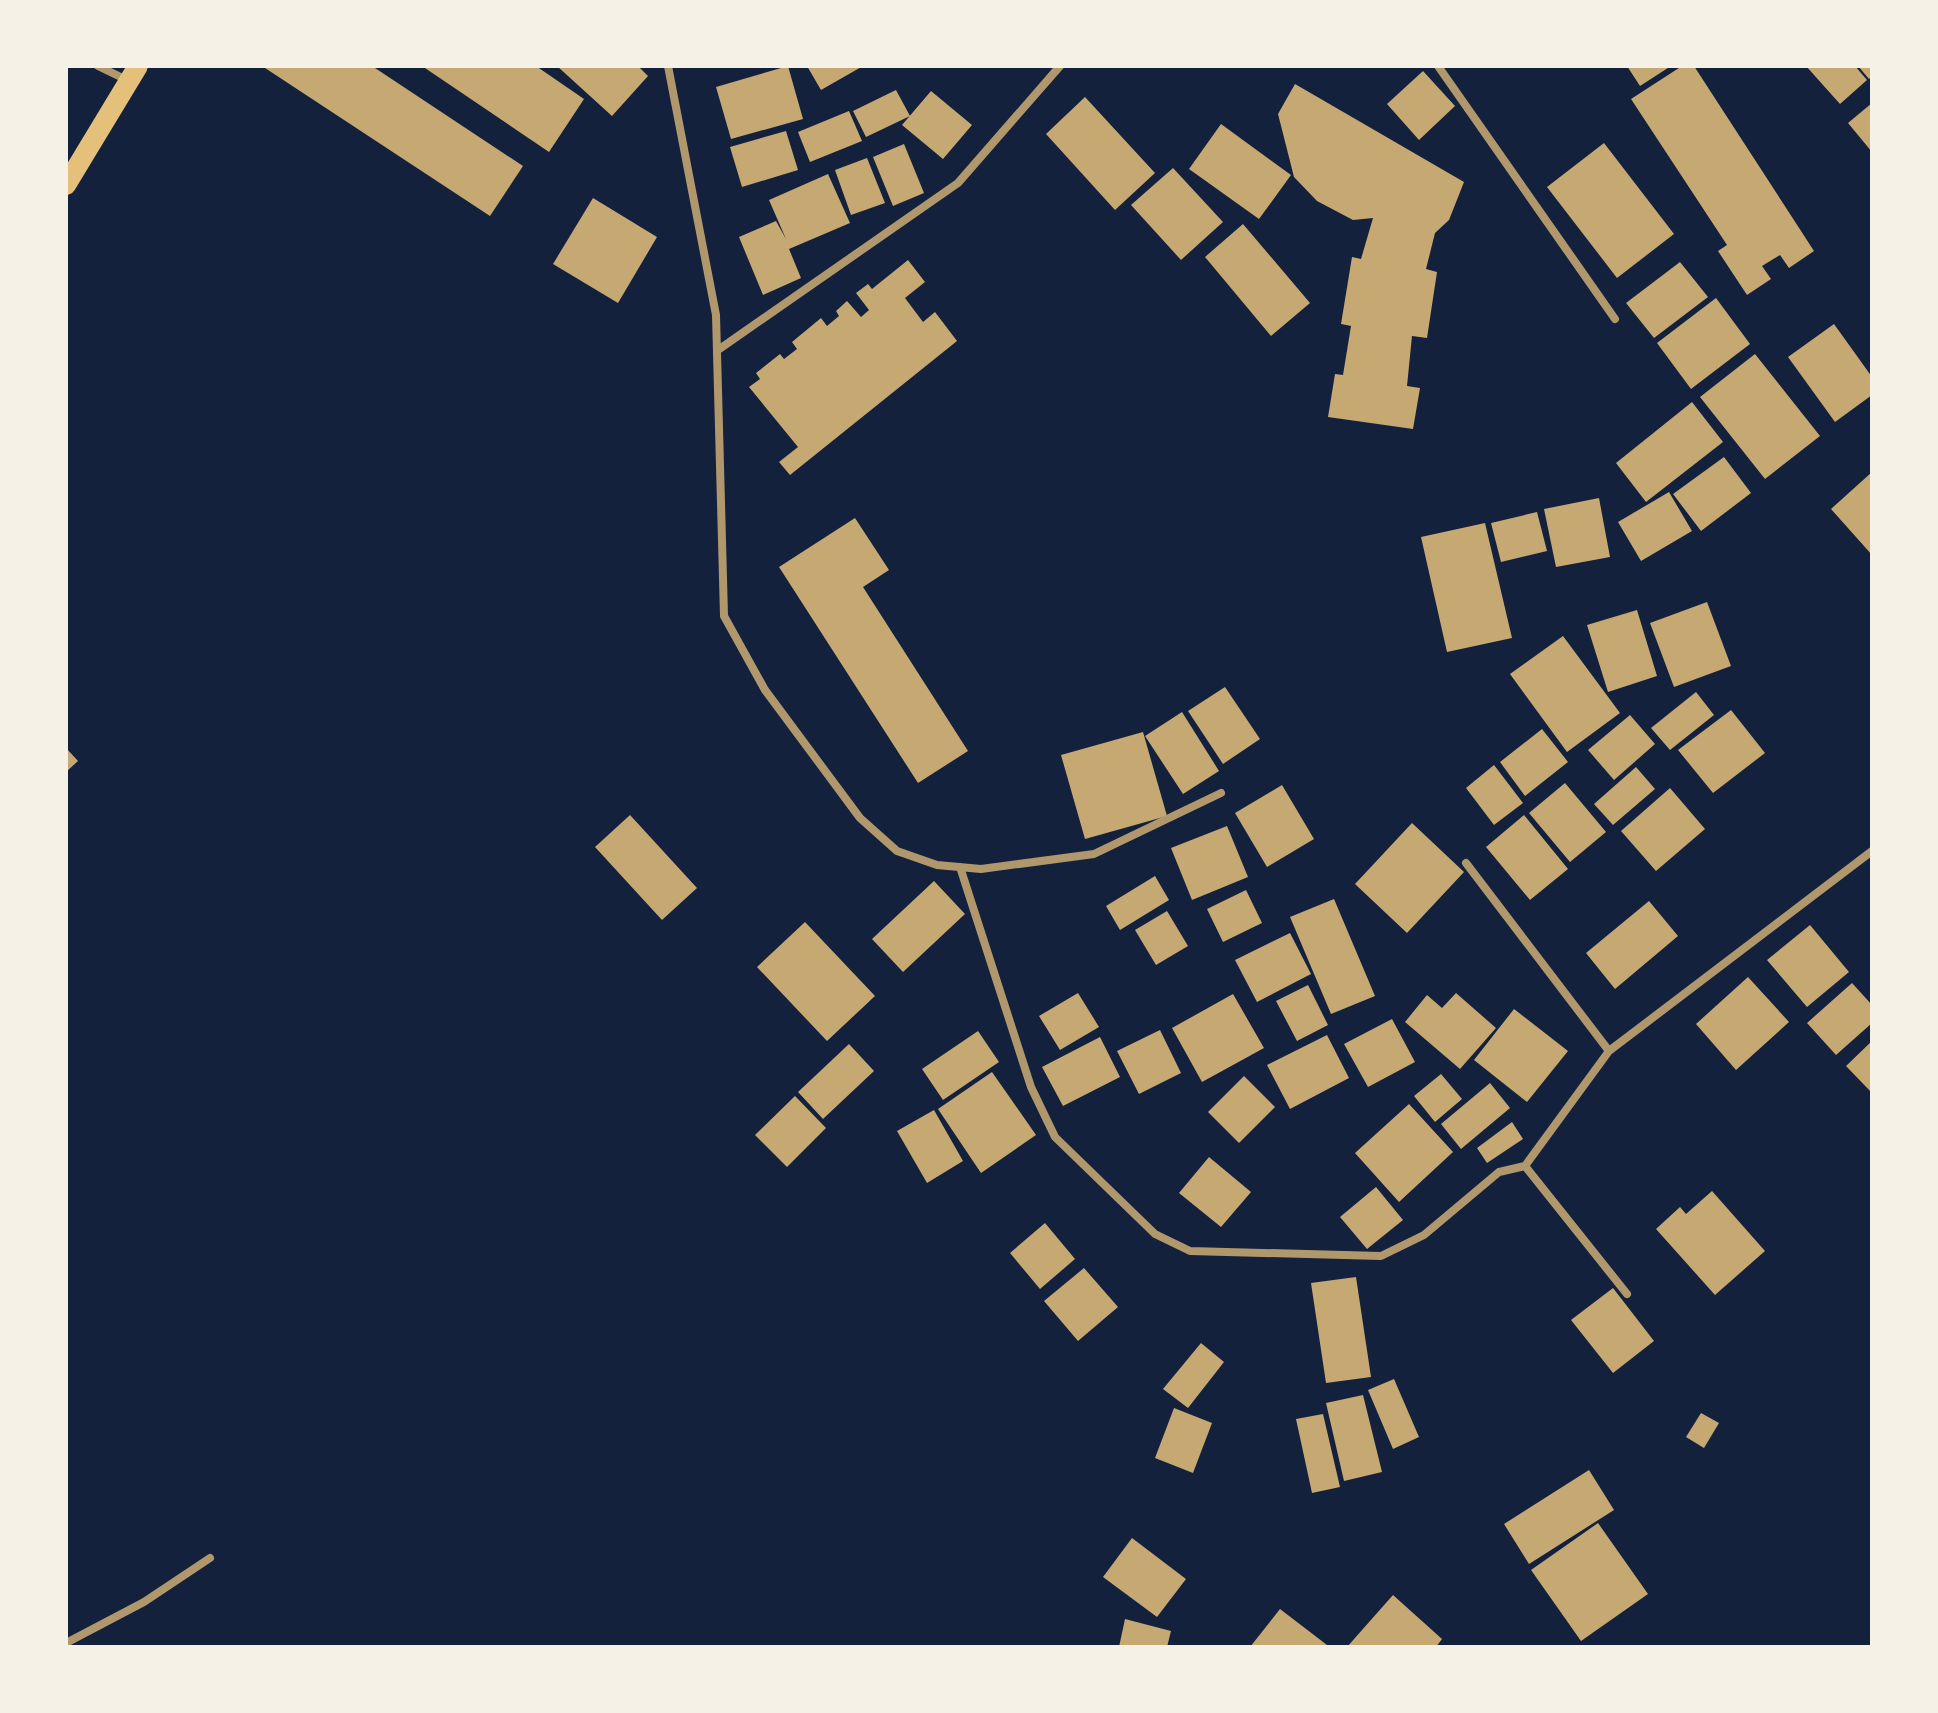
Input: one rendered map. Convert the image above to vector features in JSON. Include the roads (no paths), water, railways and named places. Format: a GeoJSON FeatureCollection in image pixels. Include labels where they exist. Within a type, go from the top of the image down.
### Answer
{"type":"FeatureCollection","features":[{"type":"Feature","properties":{"kind":"main road"},"geometry":{"type":"LineString","coordinates":[[66,185],[134,74]]}},
{"type":"Feature","properties":{"kind":"street"},"geometry":{"type":"LineString","coordinates":[[98,66],[134,74]]}},
{"type":"Feature","properties":{"kind":"street"},"geometry":{"type":"LineString","coordinates":[[668,66],[716,315],[724,616],[765,690],[860,818],[897,851],[937,865],[981,869],[1094,854],[1221,793]]}},
{"type":"Feature","properties":{"kind":"street"},"geometry":{"type":"LineString","coordinates":[[718,350],[958,183],[1060,66]]}},
{"type":"Feature","properties":{"kind":"street"},"geometry":{"type":"LineString","coordinates":[[1438,66],[1615,319]]}},
{"type":"Feature","properties":{"kind":"street"},"geometry":{"type":"LineString","coordinates":[[960,867],[1031,1087],[1055,1137],[1155,1234],[1190,1251],[1381,1256],[1424,1235],[1499,1172],[1525,1166],[1609,1051],[1872,851]]}},
{"type":"Feature","properties":{"kind":"street"},"geometry":{"type":"LineString","coordinates":[[1466,863],[1609,1051]]}},
{"type":"Feature","properties":{"kind":"street"},"geometry":{"type":"LineString","coordinates":[[1525,1166],[1627,1294]]}},
{"type":"Feature","properties":{"kind":"street"},"geometry":{"type":"LineString","coordinates":[[66,1643],[144,1602],[210,1558]]}}]}
